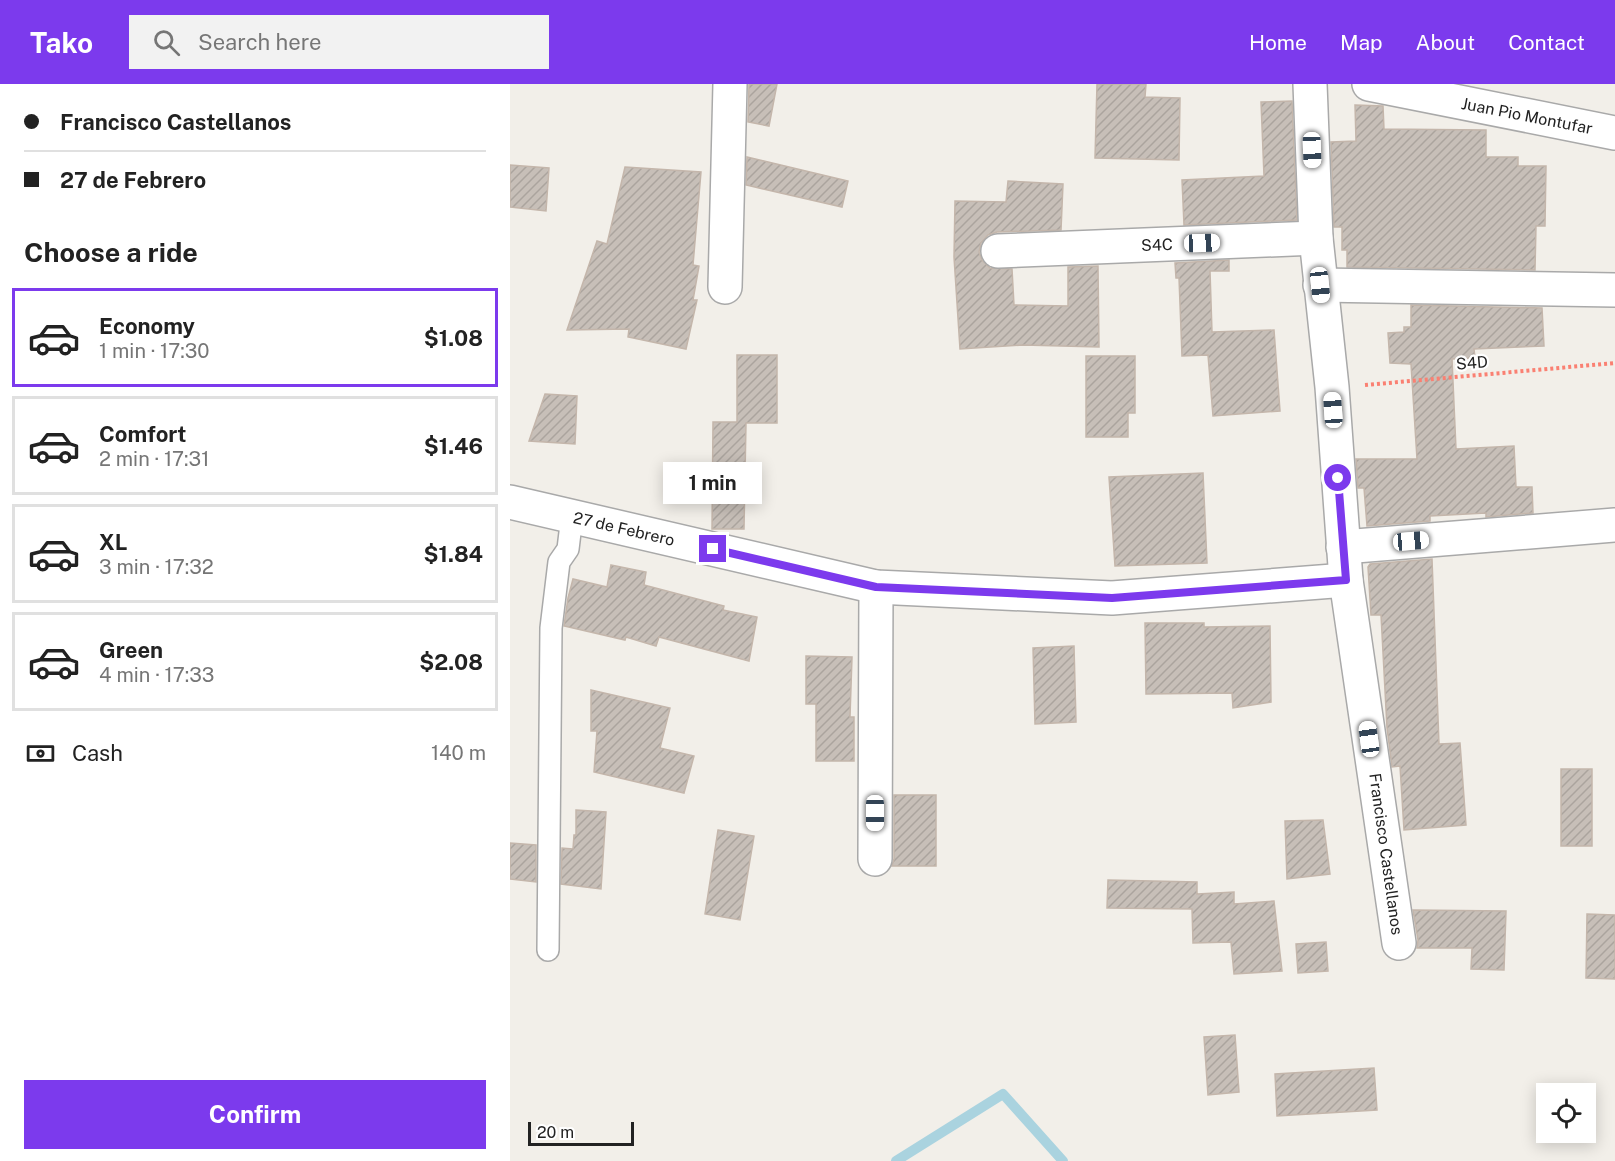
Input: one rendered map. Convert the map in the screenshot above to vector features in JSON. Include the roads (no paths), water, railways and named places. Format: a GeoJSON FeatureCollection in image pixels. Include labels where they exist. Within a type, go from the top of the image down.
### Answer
{"type":"FeatureCollection","features":[{"type":"Feature","properties":{"kind":"street"},"geometry":{"type":"LineString","coordinates":[[725,287],[730,84]]}},
{"type":"Feature","properties":{"kind":"street","name":"Francisco Castellanos"},"geometry":{"type":"LineString","coordinates":[[1310,84],[1316,238],[1332,387],[1346,580],[1399,942]]}},
{"type":"Feature","properties":{"kind":"street","name":"Juan Pio Montufar"},"geometry":{"type":"LineString","coordinates":[[1369,84],[1615,134]]}},
{"type":"Feature","properties":{"kind":"street","name":"S4C"},"geometry":{"type":"LineString","coordinates":[[998,251],[1316,238]]}},
{"type":"Feature","properties":{"kind":"street"},"geometry":{"type":"LineString","coordinates":[[1320,285],[1615,290]]}},
{"type":"Feature","properties":{"kind":"street","name":"27 de Febrero"},"geometry":{"type":"LineString","coordinates":[[510,502],[876,587],[1112,598],[1346,580]]}},
{"type":"Feature","properties":{"kind":"street"},"geometry":{"type":"LineString","coordinates":[[1343,547],[1615,525]]}},
{"type":"Feature","properties":{"kind":"street"},"geometry":{"type":"LineString","coordinates":[[875,859],[876,587]]}},
{"type":"Feature","properties":{"kind":"lane"},"geometry":{"type":"LineString","coordinates":[[548,950],[551,628],[559,562],[568,549],[572,516]]}},
{"type":"Feature","properties":{"kind":"waterway"},"geometry":{"type":"LineString","coordinates":[[896,1161],[1003,1094],[1063,1161]]}}]}
